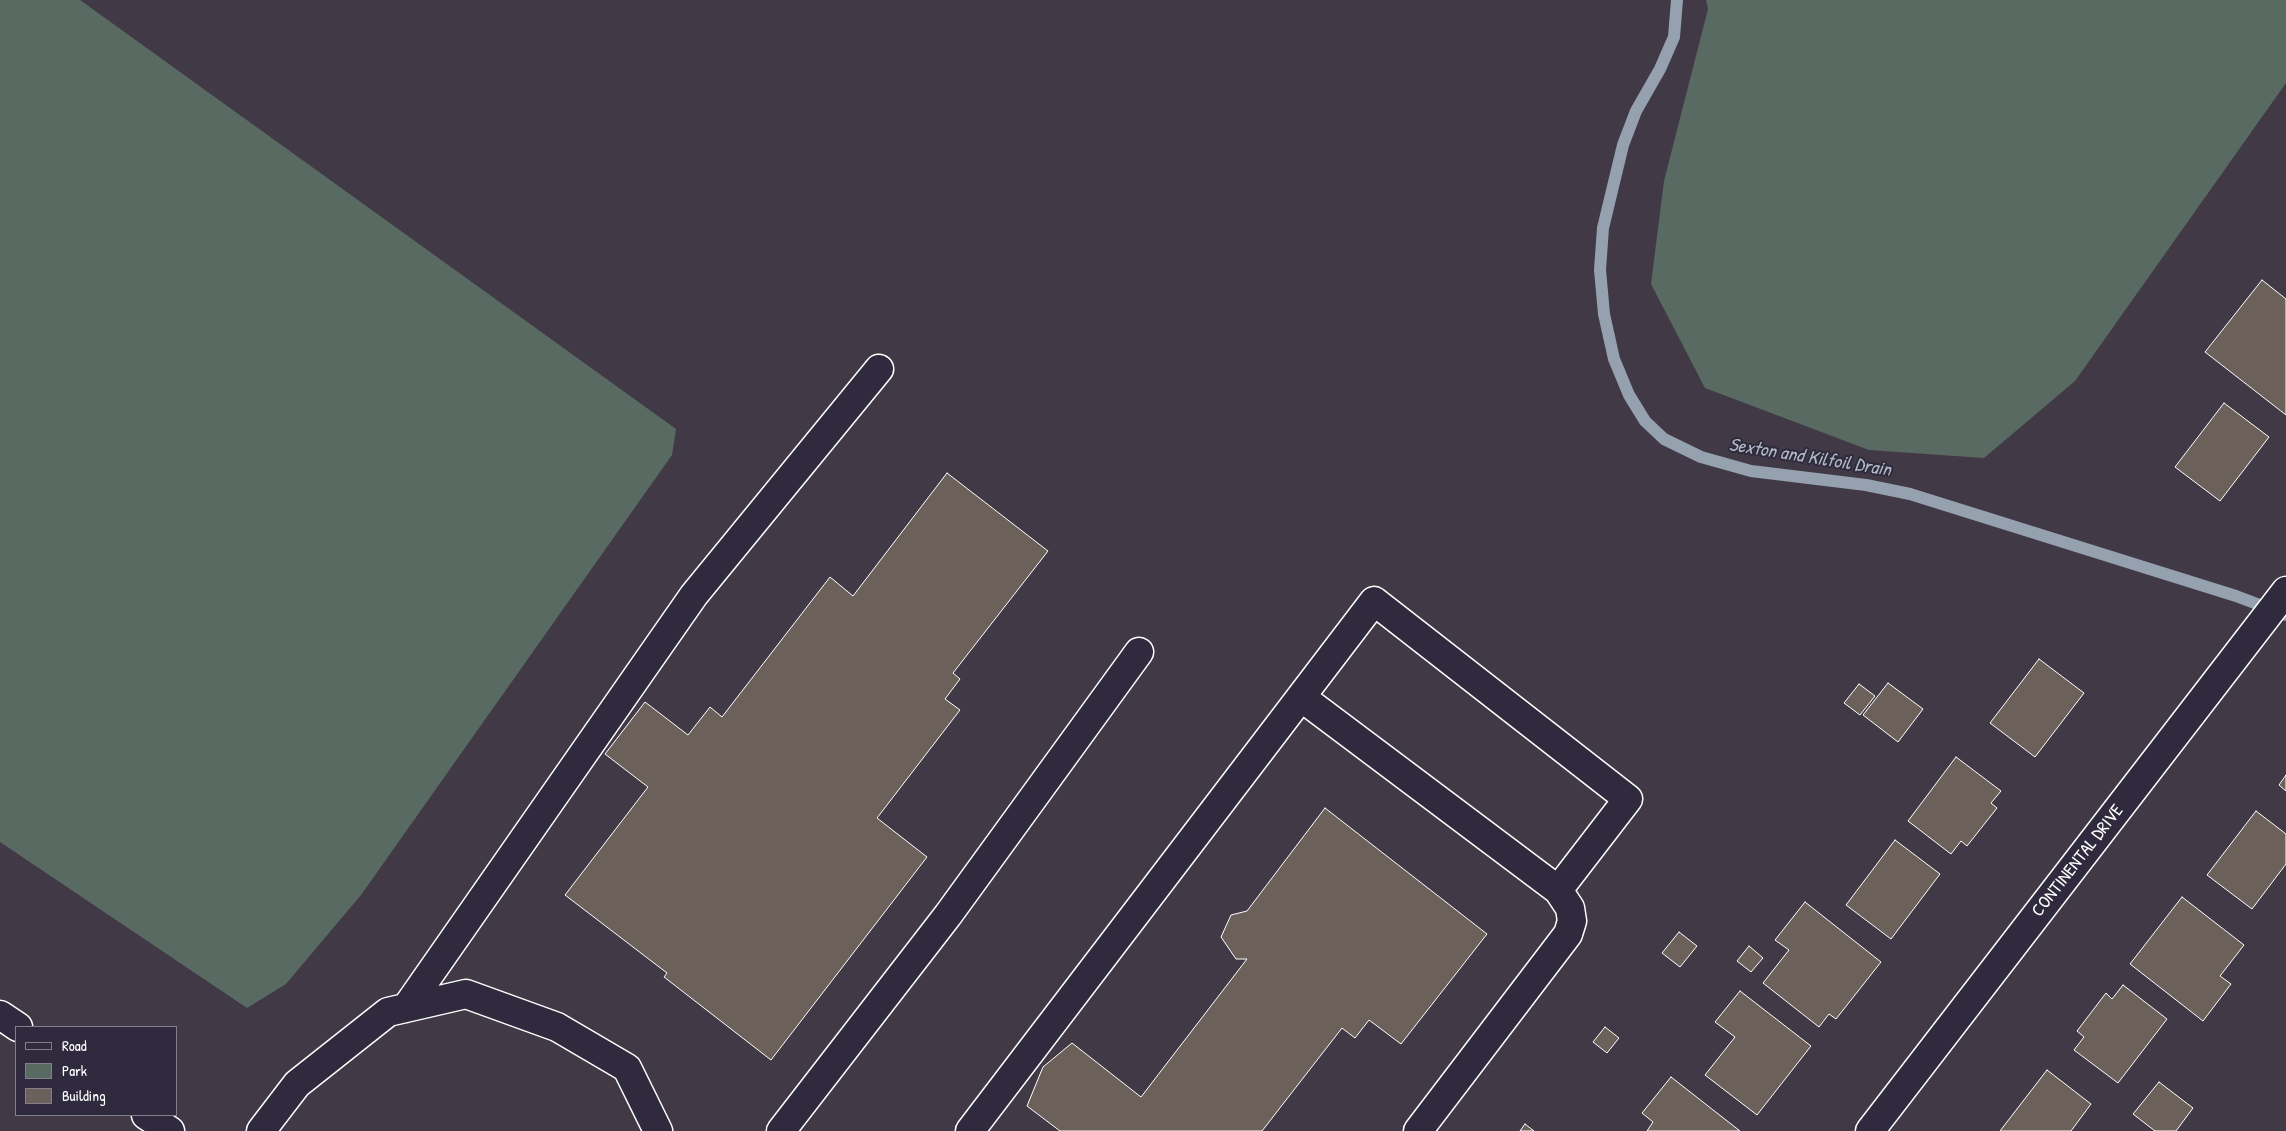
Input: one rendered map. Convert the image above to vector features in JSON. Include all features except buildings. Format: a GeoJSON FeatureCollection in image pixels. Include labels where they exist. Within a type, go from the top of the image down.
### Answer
{"type":"FeatureCollection","features":[{"type":"Feature","properties":{"kind":"street"},"geometry":{"type":"LineString","coordinates":[[406,1008],[694,595],[879,369]]}},
{"type":"Feature","properties":{"kind":"street","name":"CONTINENTAL DRIVE"},"geometry":{"type":"LineString","coordinates":[[1870,1131],[2286,591]]}},
{"type":"Feature","properties":{"kind":"street"},"geometry":{"type":"LineString","coordinates":[[970,1131],[1079,991],[1174,862],[1374,601],[1387,609],[1628,798],[1558,890]]}},
{"type":"Feature","properties":{"kind":"street"},"geometry":{"type":"LineString","coordinates":[[780,1131],[948,915],[1138,652]]}},
{"type":"Feature","properties":{"kind":"street"},"geometry":{"type":"LineString","coordinates":[[1301,696],[1558,890],[1570,908],[1572,921],[1568,934],[1418,1131]]}},
{"type":"Feature","properties":{"kind":"street"},"geometry":{"type":"LineString","coordinates":[[261,1131],[297,1084],[388,1012],[466,994],[557,1027],[626,1068],[658,1131]]}},
{"type":"Feature","properties":{"kind":"street"},"geometry":{"type":"LineString","coordinates":[[0,1015],[16,1026]]}},
{"type":"Feature","properties":{"kind":"green space"},"geometry":{"type":"Polygon","coordinates":[[[0,0],[80,0],[676,429],[672,455],[361,895],[286,984],[247,1008],[0,842],[0,0]]]}},
{"type":"Feature","properties":{"kind":"green space"},"geometry":{"type":"Polygon","coordinates":[[[1706,0],[2286,0],[2286,83],[2075,381],[1984,458],[1869,450],[1705,388],[1651,284],[1664,181],[1708,9],[1706,0]]]}},
{"type":"Feature","properties":{"kind":"waterway","name":"Sexton and Kilfoil Drain"},"geometry":{"type":"LineString","coordinates":[[1677,0],[1674,37],[1660,69],[1636,111],[1623,145],[1603,228],[1600,270],[1604,314],[1614,359],[1629,395],[1645,421],[1664,439],[1701,457],[1751,471],[1866,485],[1910,494],[2236,596],[2286,615]]}}]}
